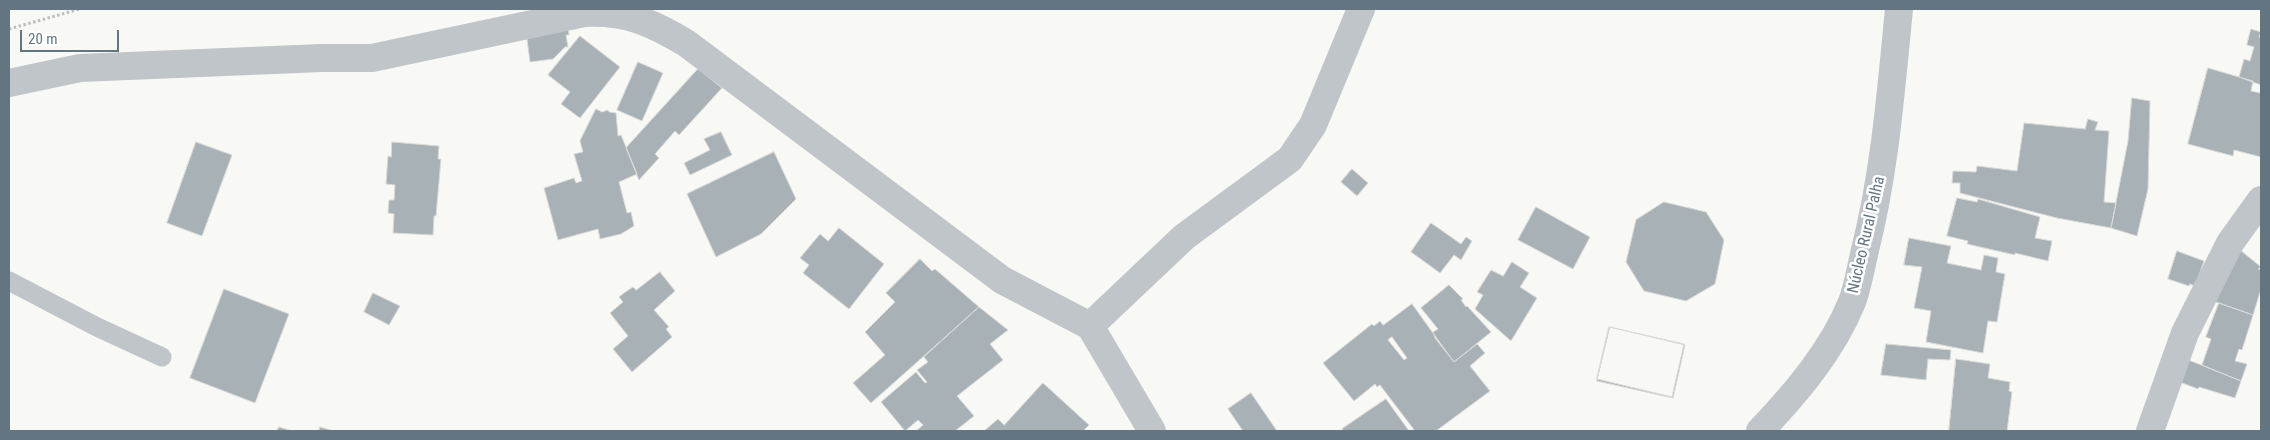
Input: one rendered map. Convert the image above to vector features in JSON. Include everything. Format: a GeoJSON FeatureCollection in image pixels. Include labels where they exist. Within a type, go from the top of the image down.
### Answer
{"type":"FeatureCollection","features":[{"type":"Feature","properties":{"kind":"street"},"geometry":{"type":"LineString","coordinates":[[1090,326],[1184,237],[1290,159],[1313,125],[1361,9]]}},
{"type":"Feature","properties":{"kind":"street","name":"Núcleo Rural Palha"},"geometry":{"type":"LineString","coordinates":[[1760,431],[1789,401],[1825,353],[1852,301],[1873,219],[1886,141],[1899,9]]}},
{"type":"Feature","properties":{"kind":"street"},"geometry":{"type":"LineString","coordinates":[[9,83],[80,68],[322,58],[372,58],[584,13],[604,12],[654,24],[686,43],[1002,280],[1090,326],[1152,431]]}},
{"type":"Feature","properties":{"kind":"street"},"geometry":{"type":"LineString","coordinates":[[2150,431],[2185,333],[2230,243],[2261,200]]}},
{"type":"Feature","properties":{"kind":"lane"},"geometry":{"type":"LineString","coordinates":[[9,281],[73,315],[162,357]]}},
{"type":"Feature","properties":{"kind":"path"},"geometry":{"type":"LineString","coordinates":[[9,29],[80,9]]}},
{"type":"Feature","properties":{"kind":"building"},"geometry":{"type":"Polygon","coordinates":[[[568,28],[569,35],[566,35],[568,47],[565,47],[553,59],[530,62],[527,39],[568,28]]]}},
{"type":"Feature","properties":{"kind":"building"},"geometry":{"type":"Polygon","coordinates":[[[2251,29],[2261,32],[2259,37],[2261,38],[2261,85],[2239,77],[2244,59],[2250,61],[2254,47],[2247,45],[2251,29]]]}},
{"type":"Feature","properties":{"kind":"building"},"geometry":{"type":"Polygon","coordinates":[[[580,36],[620,67],[580,118],[561,104],[570,92],[548,75],[580,36]]]}},
{"type":"Feature","properties":{"kind":"building"},"geometry":{"type":"Polygon","coordinates":[[[638,62],[663,73],[642,121],[617,110],[638,62]]]}},
{"type":"Feature","properties":{"kind":"building"},"geometry":{"type":"Polygon","coordinates":[[[2208,68],[2253,81],[2251,91],[2260,93],[2261,89],[2261,157],[2234,150],[2233,156],[2188,144],[2208,68]]]}},
{"type":"Feature","properties":{"kind":"building"},"geometry":{"type":"Polygon","coordinates":[[[698,69],[722,88],[679,135],[675,131],[655,154],[659,158],[639,180],[626,148],[698,69]]]}},
{"type":"Feature","properties":{"kind":"building"},"geometry":{"type":"Polygon","coordinates":[[[2132,98],[2150,101],[2148,189],[2137,236],[2111,228],[2128,141],[2132,98]]]}},
{"type":"Feature","properties":{"kind":"building"},"geometry":{"type":"Polygon","coordinates":[[[596,109],[602,112],[608,110],[609,112],[616,113],[618,136],[621,135],[637,174],[619,182],[627,213],[631,212],[634,226],[621,234],[600,239],[598,229],[558,240],[544,188],[574,178],[576,183],[582,181],[574,154],[583,152],[580,141],[596,109]]]}},
{"type":"Feature","properties":{"kind":"building"},"geometry":{"type":"Polygon","coordinates":[[[2088,119],[2098,122],[2095,130],[2109,131],[2104,202],[2116,203],[2111,228],[2057,218],[1960,193],[1960,183],[1952,183],[1953,171],[1976,172],[1977,166],[2017,171],[2024,123],[2085,129],[2088,119]]]}},
{"type":"Feature","properties":{"kind":"building"},"geometry":{"type":"Polygon","coordinates":[[[721,132],[732,155],[690,175],[684,163],[710,150],[704,139],[721,132]]]}},
{"type":"Feature","properties":{"kind":"building"},"geometry":{"type":"Polygon","coordinates":[[[196,142],[232,155],[202,236],[167,223],[196,142]]]}},
{"type":"Feature","properties":{"kind":"building"},"geometry":{"type":"Polygon","coordinates":[[[392,142],[439,146],[438,159],[441,159],[433,235],[393,233],[394,214],[388,213],[389,200],[394,200],[395,185],[386,184],[388,156],[391,157],[392,142]]]}},
{"type":"Feature","properties":{"kind":"building"},"geometry":{"type":"Polygon","coordinates":[[[774,152],[796,199],[761,234],[716,257],[687,194],[774,152]]]}},
{"type":"Feature","properties":{"kind":"building"},"geometry":{"type":"Polygon","coordinates":[[[1352,169],[1368,183],[1357,196],[1341,182],[1352,169]]]}},
{"type":"Feature","properties":{"kind":"building"},"geometry":{"type":"Polygon","coordinates":[[[1957,198],[1977,202],[1978,199],[2040,217],[2035,238],[2052,241],[2048,261],[1967,244],[1968,241],[1947,236],[1957,198]]]}},
{"type":"Feature","properties":{"kind":"building"},"geometry":{"type":"Polygon","coordinates":[[[1664,202],[1706,212],[1724,240],[1715,284],[1686,301],[1644,291],[1626,262],[1636,220],[1664,202]]]}},
{"type":"Feature","properties":{"kind":"building"},"geometry":{"type":"Polygon","coordinates":[[[1536,207],[1590,237],[1573,269],[1518,240],[1536,207]]]}},
{"type":"Feature","properties":{"kind":"building"},"geometry":{"type":"Polygon","coordinates":[[[1431,223],[1461,244],[1466,237],[1472,241],[1461,260],[1454,255],[1440,273],[1411,252],[1431,223]]]}},
{"type":"Feature","properties":{"kind":"building"},"geometry":{"type":"Polygon","coordinates":[[[839,228],[884,264],[849,309],[803,273],[809,265],[800,258],[820,234],[828,241],[839,228]]]}},
{"type":"Feature","properties":{"kind":"building"},"geometry":{"type":"Polygon","coordinates":[[[1909,238],[1951,246],[1947,263],[1981,270],[1984,255],[1998,258],[1996,272],[2005,274],[1997,322],[1988,321],[1983,353],[1926,342],[1931,311],[1914,308],[1922,267],[1904,265],[1909,238]]]}},
{"type":"Feature","properties":{"kind":"building"},"geometry":{"type":"Polygon","coordinates":[[[2240,250],[2261,267],[2258,269],[2261,270],[2261,289],[2253,315],[2207,299],[2240,250]]]}},
{"type":"Feature","properties":{"kind":"building"},"geometry":{"type":"Polygon","coordinates":[[[2177,251],[2204,261],[2195,286],[2190,284],[2189,286],[2168,279],[2177,251]]]}},
{"type":"Feature","properties":{"kind":"building"},"geometry":{"type":"Polygon","coordinates":[[[920,259],[932,271],[935,269],[979,307],[871,403],[853,383],[885,355],[865,332],[895,302],[886,293],[920,259]]]}},
{"type":"Feature","properties":{"kind":"building"},"geometry":{"type":"Polygon","coordinates":[[[1512,262],[1529,273],[1520,287],[1537,298],[1511,341],[1475,309],[1483,295],[1477,292],[1491,270],[1503,276],[1512,262]]]}},
{"type":"Feature","properties":{"kind":"building"},"geometry":{"type":"Polygon","coordinates":[[[660,272],[675,291],[654,310],[669,327],[666,329],[672,337],[632,372],[613,349],[628,336],[610,313],[623,302],[619,297],[633,287],[636,290],[660,272]]]}},
{"type":"Feature","properties":{"kind":"building"},"geometry":{"type":"Polygon","coordinates":[[[1449,285],[1463,299],[1461,300],[1466,307],[1491,332],[1454,362],[1435,338],[1433,332],[1438,329],[1421,308],[1449,285]]]}},
{"type":"Feature","properties":{"kind":"building"},"geometry":{"type":"Polygon","coordinates":[[[224,289],[289,314],[255,403],[190,378],[224,289]]]}},
{"type":"Feature","properties":{"kind":"building"},"geometry":{"type":"Polygon","coordinates":[[[373,293],[400,306],[389,325],[364,312],[373,293]]]}},
{"type":"Feature","properties":{"kind":"building"},"geometry":{"type":"Polygon","coordinates":[[[2219,303],[2253,315],[2242,350],[2239,349],[2235,361],[2247,364],[2241,381],[2202,365],[2211,339],[2206,337],[2219,303]]]}},
{"type":"Feature","properties":{"kind":"building"},"geometry":{"type":"Polygon","coordinates":[[[1412,304],[1454,362],[1477,344],[1485,353],[1470,366],[1490,391],[1436,431],[1415,431],[1380,385],[1377,387],[1375,384],[1354,401],[1323,363],[1372,324],[1374,326],[1380,321],[1383,325],[1412,304]],[[1392,337],[1388,340],[1404,360],[1407,358],[1392,337]]]}},
{"type":"Feature","properties":{"kind":"building"},"geometry":{"type":"Polygon","coordinates":[[[979,307],[1008,330],[990,344],[1003,360],[957,396],[974,416],[955,431],[916,431],[923,425],[918,420],[905,431],[881,402],[916,372],[925,383],[927,382],[917,370],[928,362],[924,357],[979,307]]]}},
{"type":"Feature","properties":{"kind":"building"},"geometry":{"type":"Polygon","coordinates":[[[1609,327],[1684,344],[1672,397],[1597,379],[1609,327]]]}},
{"type":"Feature","properties":{"kind":"building"},"geometry":{"type":"Polygon","coordinates":[[[1610,327],[1685,345],[1673,398],[1597,381],[1610,327]]]}},
{"type":"Feature","properties":{"kind":"building"},"geometry":{"type":"Polygon","coordinates":[[[1886,344],[1951,350],[1950,360],[1928,359],[1926,380],[1881,375],[1886,344]]]}},
{"type":"Feature","properties":{"kind":"building"},"geometry":{"type":"Polygon","coordinates":[[[2181,357],[2241,381],[2235,398],[2199,387],[2198,389],[2172,379],[2181,357]]]}},
{"type":"Feature","properties":{"kind":"building"},"geometry":{"type":"Polygon","coordinates":[[[1956,359],[1990,364],[1988,378],[2010,382],[2009,391],[2012,392],[2007,431],[1949,431],[1956,359]]]}},
{"type":"Feature","properties":{"kind":"building"},"geometry":{"type":"Polygon","coordinates":[[[1043,383],[1089,425],[1083,431],[984,431],[998,419],[1004,425],[1043,383]]]}},
{"type":"Feature","properties":{"kind":"building"},"geometry":{"type":"Polygon","coordinates":[[[1251,393],[1277,431],[1243,431],[1228,409],[1251,393]]]}},
{"type":"Feature","properties":{"kind":"building"},"geometry":{"type":"Polygon","coordinates":[[[1386,399],[1409,431],[1343,431],[1342,429],[1386,399]]]}},
{"type":"Feature","properties":{"kind":"building"},"geometry":{"type":"Polygon","coordinates":[[[279,427],[292,431],[277,431],[279,427]]]}},
{"type":"Feature","properties":{"kind":"building"},"geometry":{"type":"Polygon","coordinates":[[[320,427],[334,431],[319,431],[320,427]]]}}]}
